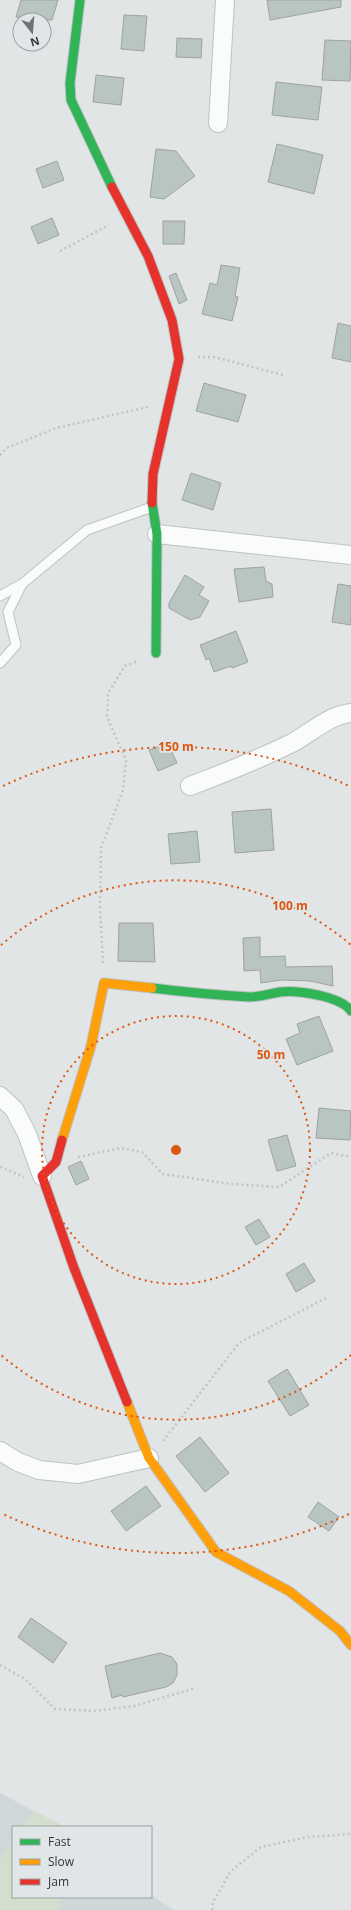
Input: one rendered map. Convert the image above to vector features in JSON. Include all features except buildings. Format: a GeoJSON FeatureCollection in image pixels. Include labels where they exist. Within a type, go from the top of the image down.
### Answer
{"type":"FeatureCollection","features":[{"type":"Feature","properties":{"kind":"street"},"geometry":{"type":"LineString","coordinates":[[80,0],[70,83],[71,100],[126,216],[148,256],[172,320],[179,359],[168,402],[153,474],[152,507],[157,534],[156,653]]}},
{"type":"Feature","properties":{"kind":"street"},"geometry":{"type":"LineString","coordinates":[[218,123],[222,3]]}},
{"type":"Feature","properties":{"kind":"street"},"geometry":{"type":"LineString","coordinates":[[157,534],[351,555]]}},
{"type":"Feature","properties":{"kind":"street"},"geometry":{"type":"LineString","coordinates":[[190,786],[220,775],[292,742],[340,714],[351,713]]}},
{"type":"Feature","properties":{"kind":"street"},"geometry":{"type":"LineString","coordinates":[[42,1176],[56,1162],[91,1046],[104,983],[231,996],[255,997],[281,992],[308,994],[334,999],[347,1006],[351,1011]]}},
{"type":"Feature","properties":{"kind":"street"},"geometry":{"type":"LineString","coordinates":[[0,1096],[14,1109],[27,1134],[74,1268],[149,1458],[216,1552],[290,1591],[340,1631],[351,1645]]}},
{"type":"Feature","properties":{"kind":"street"},"geometry":{"type":"LineString","coordinates":[[0,1451],[18,1462],[39,1470],[78,1474],[149,1458]]}},
{"type":"Feature","properties":{"kind":"lane"},"geometry":{"type":"LineString","coordinates":[[0,596],[22,584],[87,530],[152,507]]}},
{"type":"Feature","properties":{"kind":"lane"},"geometry":{"type":"LineString","coordinates":[[0,663],[16,645],[8,612],[22,584]]}},
{"type":"Feature","properties":{"kind":"path"},"geometry":{"type":"LineString","coordinates":[[60,251],[126,216]]}},
{"type":"Feature","properties":{"kind":"path"},"geometry":{"type":"LineString","coordinates":[[179,359],[214,356],[283,376]]}},
{"type":"Feature","properties":{"kind":"path"},"geometry":{"type":"LineString","coordinates":[[0,455],[7,448],[56,428],[168,402]]}},
{"type":"Feature","properties":{"kind":"path"},"geometry":{"type":"LineString","coordinates":[[104,983],[100,908],[101,848],[123,790],[126,760],[107,717],[108,693],[125,666],[156,653]]}},
{"type":"Feature","properties":{"kind":"path"},"geometry":{"type":"LineString","coordinates":[[56,1162],[122,1148],[142,1152],[163,1174],[231,1184],[279,1187],[331,1153],[351,1157]]}},
{"type":"Feature","properties":{"kind":"path"},"geometry":{"type":"LineString","coordinates":[[149,1458],[239,1343],[328,1297]]}},
{"type":"Feature","properties":{"kind":"path"},"geometry":{"type":"LineString","coordinates":[[0,1665],[25,1679],[55,1710],[94,1711],[134,1706],[196,1688]]}},
{"type":"Feature","properties":{"kind":"path"},"geometry":{"type":"LineString","coordinates":[[212,1910],[213,1902],[232,1871],[261,1848],[308,1837],[351,1834]]}},
{"type":"Feature","properties":{"kind":"shaded area"},"geometry":{"type":"Polygon","coordinates":[[[0,1793],[63,1826],[12,1826],[12,1898],[152,1898],[152,1896],[174,1910],[0,1910],[0,1793]]]}},
{"type":"Feature","properties":{"kind":"green space"},"geometry":{"type":"Polygon","coordinates":[[[34,1811],[63,1826],[24,1826],[34,1811]]]}},
{"type":"Feature","properties":{"kind":"green space"},"geometry":{"type":"Polygon","coordinates":[[[12,1841],[12,1898],[62,1898],[56,1910],[0,1910],[0,1858],[12,1841]]]}},
{"type":"Feature","properties":{"kind":"traffic: fast"},"geometry":{"type":"LineString","coordinates":[[80,0],[70,83],[71,100],[112,187]]}},
{"type":"Feature","properties":{"kind":"traffic: fast"},"geometry":{"type":"LineString","coordinates":[[152,503],[157,534],[156,653]]}},
{"type":"Feature","properties":{"kind":"traffic: fast"},"geometry":{"type":"LineString","coordinates":[[152,988],[249,997],[280,992],[307,993],[338,1001],[351,1011]]}},
{"type":"Feature","properties":{"kind":"traffic: slow"},"geometry":{"type":"LineString","coordinates":[[62,1140],[91,1046],[104,983],[152,988]]}},
{"type":"Feature","properties":{"kind":"traffic: slow"},"geometry":{"type":"LineString","coordinates":[[127,1402],[149,1458],[216,1552],[289,1591],[340,1631],[351,1645]]}},
{"type":"Feature","properties":{"kind":"traffic: jam"},"geometry":{"type":"LineString","coordinates":[[112,187],[148,256],[172,320],[179,359],[153,474],[152,503]]}},
{"type":"Feature","properties":{"kind":"traffic: jam"},"geometry":{"type":"LineString","coordinates":[[62,1140],[56,1162],[42,1176],[74,1268],[127,1402]]}}]}
